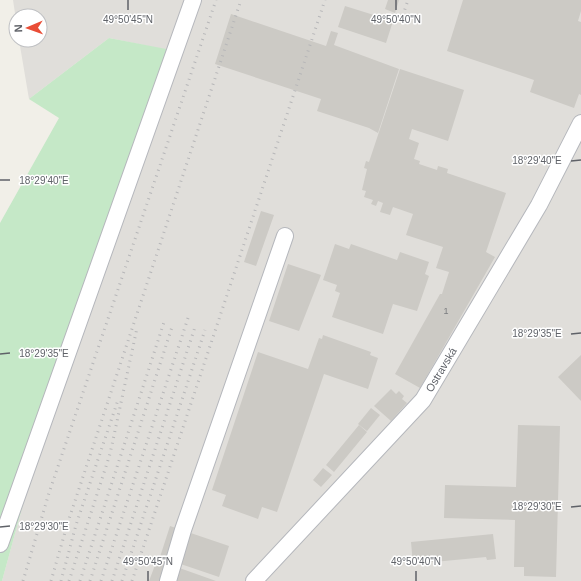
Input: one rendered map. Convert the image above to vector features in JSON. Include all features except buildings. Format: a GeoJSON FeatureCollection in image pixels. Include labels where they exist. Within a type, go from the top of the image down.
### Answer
{"type":"FeatureCollection","features":[{"type":"Feature","properties":{"kind":"street"},"geometry":{"type":"LineString","coordinates":[[0,544],[193,0]]}},
{"type":"Feature","properties":{"kind":"street","name":"Ostravská"},"geometry":{"type":"LineString","coordinates":[[254,581],[423,400],[539,205],[581,123]]}},
{"type":"Feature","properties":{"kind":"street"},"geometry":{"type":"LineString","coordinates":[[168,581],[183,530],[284,236]]}},
{"type":"Feature","properties":{"kind":"shaded area"},"geometry":{"type":"Polygon","coordinates":[[[13,0],[581,0],[581,581],[2,581],[24,501],[182,53],[109,38],[29,99],[20,48],[48,48],[48,8],[14,8],[13,0]]]}},
{"type":"Feature","properties":{"kind":"green space"},"geometry":{"type":"Polygon","coordinates":[[[109,38],[182,52],[24,501],[2,581],[0,581],[0,223],[59,118],[29,99],[109,38]]]}},
{"type":"Feature","properties":{"kind":"railway"},"geometry":{"type":"LineString","coordinates":[[23,581],[49,493],[216,0]]}},
{"type":"Feature","properties":{"kind":"railway"},"geometry":{"type":"LineString","coordinates":[[51,581],[68,522],[241,0]]}},
{"type":"Feature","properties":{"kind":"railway"},"geometry":{"type":"LineString","coordinates":[[132,581],[325,0]]}},
{"type":"Feature","properties":{"kind":"railway"},"geometry":{"type":"LineString","coordinates":[[401,21],[408,0]]}},
{"type":"Feature","properties":{"kind":"railway"},"geometry":{"type":"LineString","coordinates":[[101,581],[188,318]]}},
{"type":"Feature","properties":{"kind":"railway"},"geometry":{"type":"LineString","coordinates":[[80,581],[165,319]]}},
{"type":"Feature","properties":{"kind":"railway"},"geometry":{"type":"LineString","coordinates":[[90,581],[172,327]]}},
{"type":"Feature","properties":{"kind":"railway"},"geometry":{"type":"LineString","coordinates":[[112,581],[195,327]]}},
{"type":"Feature","properties":{"kind":"railway"},"geometry":{"type":"LineString","coordinates":[[69,581],[110,454],[137,328]]}},
{"type":"Feature","properties":{"kind":"railway"},"geometry":{"type":"LineString","coordinates":[[122,581],[205,330]]}},
{"type":"Feature","properties":{"kind":"railway"},"geometry":{"type":"LineString","coordinates":[[61,581],[76,525],[118,400]]}}]}
